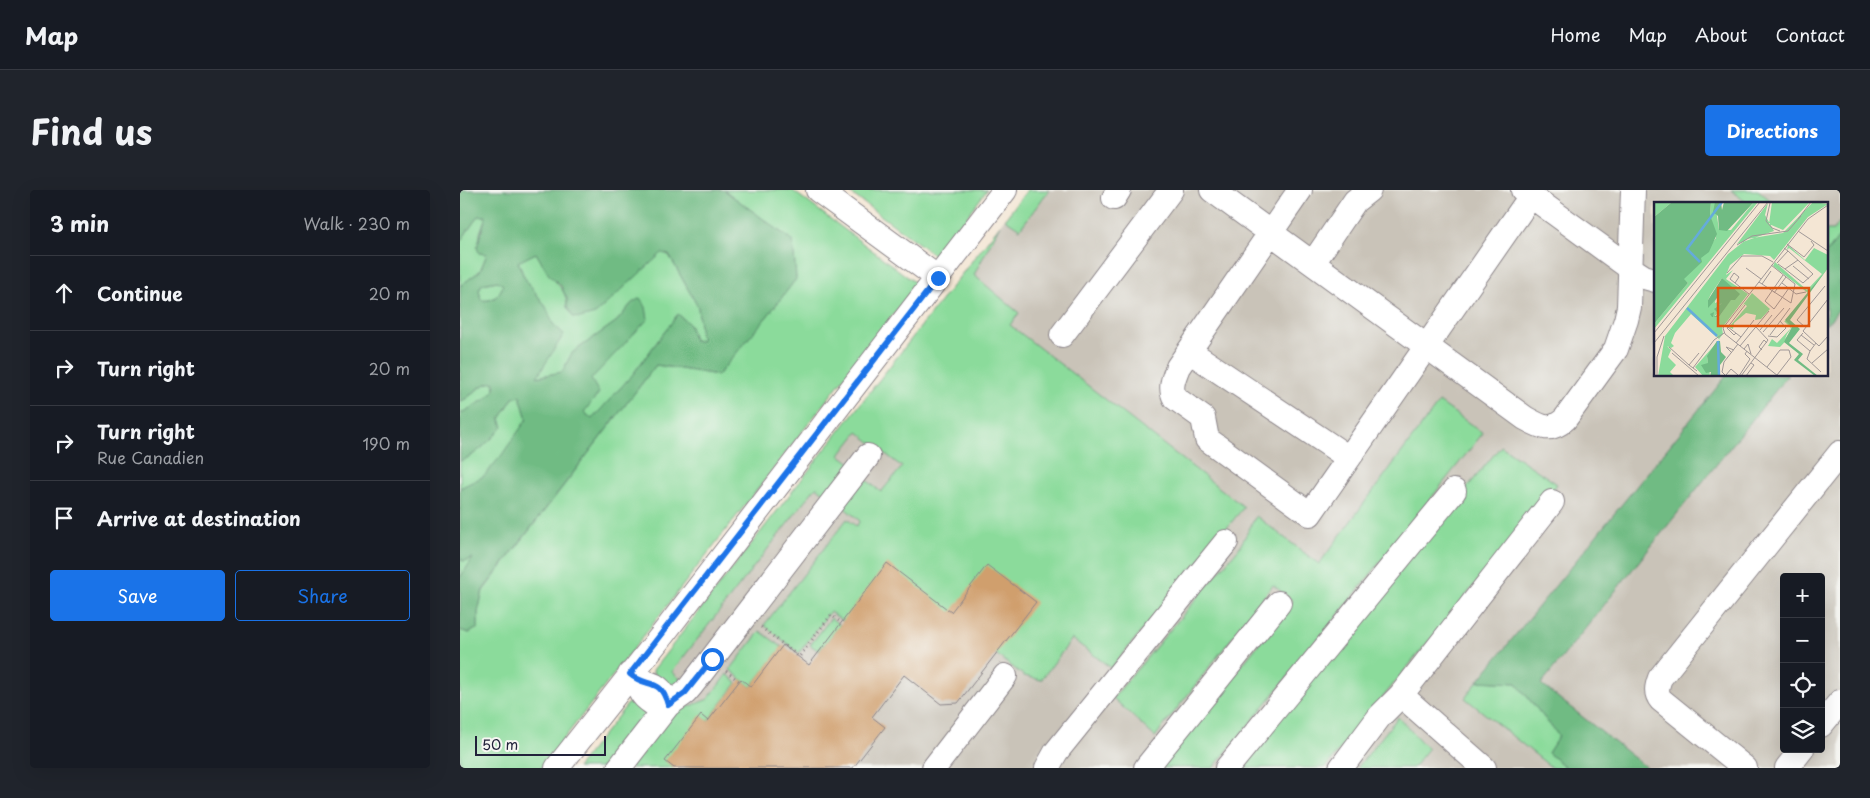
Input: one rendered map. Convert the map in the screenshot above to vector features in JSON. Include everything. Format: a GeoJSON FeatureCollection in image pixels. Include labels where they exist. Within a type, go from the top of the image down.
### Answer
{"type":"FeatureCollection","features":[{"type":"Feature","properties":{"kind":"street"},"geometry":{"type":"LineString","coordinates":[[818,190],[938,278]]}},
{"type":"Feature","properties":{"kind":"street"},"geometry":{"type":"LineString","coordinates":[[557,768],[634,677],[1005,190]]}},
{"type":"Feature","properties":{"kind":"street"},"geometry":{"type":"LineString","coordinates":[[1062,335],[1171,190]]}},
{"type":"Feature","properties":{"kind":"street"},"geometry":{"type":"LineString","coordinates":[[1212,190],[1525,418],[1549,428],[1558,426],[1565,419],[1616,349],[1629,307],[1633,190]]}},
{"type":"Feature","properties":{"kind":"street"},"geometry":{"type":"LineString","coordinates":[[1300,190],[1189,351],[1174,377],[1172,393],[1175,398],[1203,418],[1207,439],[1310,514],[1427,346],[1527,193],[1630,268],[1644,277],[1654,280]]}},
{"type":"Feature","properties":{"kind":"street"},"geometry":{"type":"LineString","coordinates":[[1313,264],[1356,200],[1369,190]]}},
{"type":"Feature","properties":{"kind":"street"},"geometry":{"type":"LineString","coordinates":[[1189,351],[1349,458]]}},
{"type":"Feature","properties":{"kind":"street"},"geometry":{"type":"LineString","coordinates":[[1745,768],[1661,700],[1657,691],[1658,683],[1660,678],[1840,453]]}},
{"type":"Feature","properties":{"kind":"street"},"geometry":{"type":"LineString","coordinates":[[619,768],[668,705],[685,693],[691,686],[868,456]]}},
{"type":"Feature","properties":{"kind":"street"},"geometry":{"type":"LineString","coordinates":[[1227,768],[1454,491]]}},
{"type":"Feature","properties":{"kind":"street"},"geometry":{"type":"LineString","coordinates":[[1341,768],[1380,716],[1401,695],[1552,502]]}},
{"type":"Feature","properties":{"kind":"street"},"geometry":{"type":"LineString","coordinates":[[1047,768],[1056,752],[1226,542]]}},
{"type":"Feature","properties":{"kind":"street"},"geometry":{"type":"LineString","coordinates":[[1146,768],[1278,603]]}},
{"type":"Feature","properties":{"kind":"street"},"geometry":{"type":"LineString","coordinates":[[934,768],[1005,676]]}},
{"type":"Feature","properties":{"kind":"street"},"geometry":{"type":"LineString","coordinates":[[634,677],[642,695],[657,707],[668,705]]}},
{"type":"Feature","properties":{"kind":"street"},"geometry":{"type":"LineString","coordinates":[[1401,695],[1484,768]]}},
{"type":"Feature","properties":{"kind":"street"},"geometry":{"type":"LineString","coordinates":[[1825,720],[1840,702]]}},
{"type":"Feature","properties":{"kind":"street"},"geometry":{"type":"LineString","coordinates":[[1787,768],[1799,753]]}},
{"type":"Feature","properties":{"kind":"path"},"geometry":{"type":"LineString","coordinates":[[762,628],[799,657],[831,615],[842,623]]}},
{"type":"Feature","properties":{"kind":"path"},"geometry":{"type":"LineString","coordinates":[[728,672],[739,681]]}},
{"type":"Feature","properties":{"kind":"shaded area"},"geometry":{"type":"Polygon","coordinates":[[[1027,190],[1840,190],[1840,236],[1828,251],[1828,202],[1654,202],[1654,376],[1726,376],[1465,697],[1552,768],[577,768],[847,422],[1071,601],[1182,460],[955,282],[1027,190]]]}},
{"type":"Feature","properties":{"kind":"shaded area"},"geometry":{"type":"Polygon","coordinates":[[[1840,308],[1840,768],[1647,768],[1540,684],[1787,376],[1828,376],[1828,323],[1840,308]]]}},
{"type":"Feature","properties":{"kind":"green space"},"geometry":{"type":"Polygon","coordinates":[[[460,190],[724,190],[793,241],[796,279],[718,375],[656,365],[483,590],[478,612],[478,628],[469,633],[460,630],[460,578],[473,558],[464,561],[460,559],[460,488],[484,476],[501,456],[527,419],[520,396],[513,398],[500,419],[503,427],[477,451],[460,461],[460,414],[487,398],[495,390],[494,382],[489,383],[480,387],[460,402],[460,286],[480,271],[487,254],[479,253],[477,247],[486,216],[478,216],[460,242],[460,190]],[[536,253],[518,262],[524,277],[546,307],[553,324],[564,334],[537,377],[562,372],[572,353],[617,321],[632,303],[640,298],[646,307],[648,319],[591,379],[599,393],[584,412],[592,419],[633,374],[678,314],[689,324],[694,340],[701,341],[698,307],[669,255],[662,253],[595,314],[580,318],[573,317],[567,307],[567,299],[561,286],[549,275],[536,253]],[[497,281],[482,284],[479,290],[481,300],[492,299],[500,292],[503,285],[497,281]]]}},
{"type":"Feature","properties":{"kind":"green space"},"geometry":{"type":"Polygon","coordinates":[[[724,190],[792,190],[917,284],[541,768],[460,768],[460,630],[469,633],[478,628],[478,612],[483,591],[656,365],[718,375],[796,279],[793,241],[724,190]]]}},
{"type":"Feature","properties":{"kind":"green space"},"geometry":{"type":"Polygon","coordinates":[[[846,190],[987,190],[937,257],[846,190]]]}},
{"type":"Feature","properties":{"kind":"green space"},"geometry":{"type":"Polygon","coordinates":[[[1027,190],[1049,190],[1020,229],[1005,219],[1027,190]]]}},
{"type":"Feature","properties":{"kind":"green space"},"geometry":{"type":"Polygon","coordinates":[[[1731,190],[1758,190],[1773,202],[1746,202],[1731,190]]]}},
{"type":"Feature","properties":{"kind":"green space"},"geometry":{"type":"Polygon","coordinates":[[[478,216],[486,216],[480,233],[479,253],[487,254],[480,271],[460,286],[460,242],[478,216]]]}},
{"type":"Feature","properties":{"kind":"green space"},"geometry":{"type":"Polygon","coordinates":[[[1840,222],[1840,236],[1828,251],[1828,230],[1833,230],[1840,222]]]}},
{"type":"Feature","properties":{"kind":"green space"},"geometry":{"type":"Polygon","coordinates":[[[1000,225],[974,275],[1019,313],[1010,325],[1244,507],[1111,668],[1072,639],[1041,680],[1024,676],[996,654],[951,612],[843,621],[830,612],[799,653],[764,625],[847,519],[856,526],[860,521],[841,505],[863,477],[881,492],[902,467],[858,432],[840,455],[852,464],[828,496],[816,487],[672,672],[683,681],[680,686],[668,688],[654,675],[653,670],[1000,225]]]}},
{"type":"Feature","properties":{"kind":"green space"},"geometry":{"type":"Polygon","coordinates":[[[1840,236],[1840,308],[1828,323],[1828,251],[1840,236]]]}},
{"type":"Feature","properties":{"kind":"green space"},"geometry":{"type":"Polygon","coordinates":[[[662,252],[669,255],[698,307],[702,341],[694,340],[689,324],[678,314],[633,374],[593,419],[583,412],[590,379],[647,319],[632,303],[617,321],[572,353],[562,372],[536,377],[563,334],[553,324],[546,307],[524,277],[518,261],[536,253],[561,288],[567,301],[567,307],[595,314],[662,252]]]}},
{"type":"Feature","properties":{"kind":"green space"},"geometry":{"type":"Polygon","coordinates":[[[498,281],[503,285],[500,292],[492,299],[481,300],[479,290],[482,284],[498,281]]]}},
{"type":"Feature","properties":{"kind":"green space"},"geometry":{"type":"Polygon","coordinates":[[[1726,376],[1787,376],[1541,684],[1647,768],[1567,768],[1548,753],[1559,736],[1516,683],[1478,681],[1726,376]]]}},
{"type":"Feature","properties":{"kind":"green space"},"geometry":{"type":"Polygon","coordinates":[[[494,382],[496,390],[487,398],[460,414],[460,402],[480,387],[494,382]]]}},
{"type":"Feature","properties":{"kind":"green space"},"geometry":{"type":"Polygon","coordinates":[[[520,396],[527,419],[513,441],[497,463],[485,475],[477,481],[460,488],[460,461],[477,451],[503,427],[500,419],[513,398],[520,396]]]}},
{"type":"Feature","properties":{"kind":"green space"},"geometry":{"type":"Polygon","coordinates":[[[1439,402],[1483,433],[1319,639],[1213,768],[1160,768],[1293,601],[1273,585],[1155,737],[1113,698],[1239,548],[1256,516],[1319,564],[1439,402]]]}},
{"type":"Feature","properties":{"kind":"green space"},"geometry":{"type":"Polygon","coordinates":[[[1501,446],[1557,484],[1325,768],[1243,768],[1240,766],[1501,446]]]}},
{"type":"Feature","properties":{"kind":"green space"},"geometry":{"type":"Polygon","coordinates":[[[474,558],[460,578],[460,559],[464,561],[474,558]]]}},
{"type":"Feature","properties":{"kind":"green space"},"geometry":{"type":"Polygon","coordinates":[[[831,618],[840,625],[819,651],[810,645],[831,618]]]}},
{"type":"Feature","properties":{"kind":"green space"},"geometry":{"type":"Polygon","coordinates":[[[760,631],[782,647],[751,687],[730,670],[760,631]]]}},
{"type":"Feature","properties":{"kind":"green space"},"geometry":{"type":"Polygon","coordinates":[[[727,674],[737,683],[708,721],[701,716],[666,761],[674,768],[630,768],[673,713],[708,699],[727,674]]]}},
{"type":"Feature","properties":{"kind":"green space"},"geometry":{"type":"Polygon","coordinates":[[[1478,681],[1516,683],[1559,736],[1548,753],[1567,768],[1552,768],[1465,698],[1478,681]]]}},
{"type":"Feature","properties":{"kind":"green space"},"geometry":{"type":"Polygon","coordinates":[[[635,700],[648,715],[606,768],[577,768],[630,701],[635,700]]]}},
{"type":"Feature","properties":{"kind":"green space"},"geometry":{"type":"Polygon","coordinates":[[[1398,717],[1428,749],[1413,768],[1357,768],[1398,717]]]}},
{"type":"Feature","properties":{"kind":"building"},"geometry":{"type":"Polygon","coordinates":[[[887,563],[951,612],[987,565],[1036,602],[958,703],[941,704],[904,675],[872,717],[885,727],[853,768],[674,768],[665,761],[701,715],[708,721],[741,679],[751,687],[783,645],[809,665],[887,563]]]}},
{"type":"Feature","properties":{"kind":"route"},"geometry":{"type":"LineString","coordinates":[[712,659],[685,693],[668,705],[665,693],[653,684],[637,680],[630,674],[938,278]]}}]}
